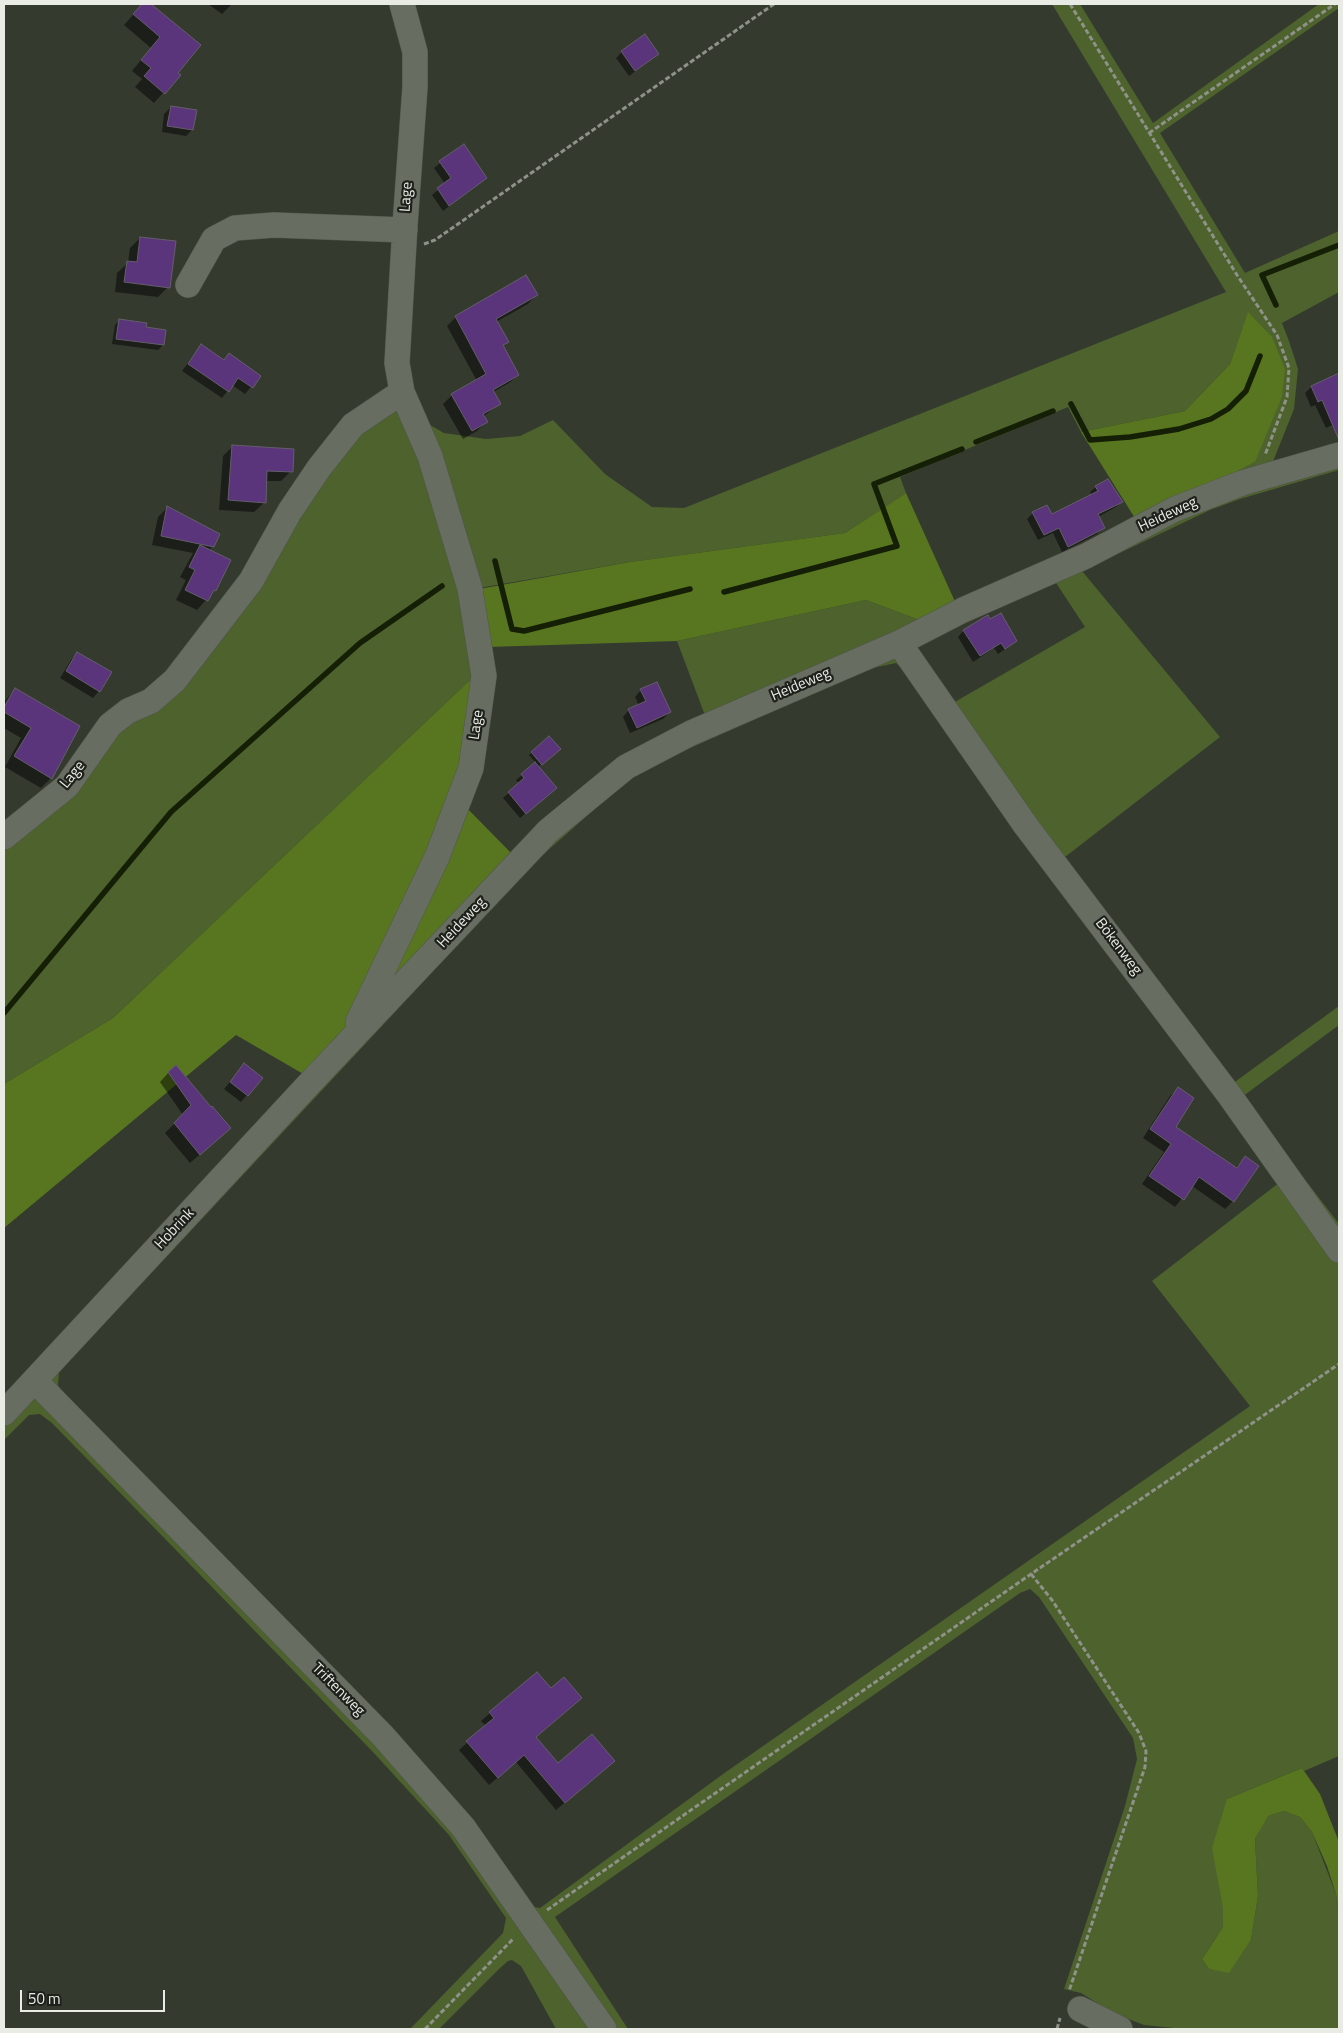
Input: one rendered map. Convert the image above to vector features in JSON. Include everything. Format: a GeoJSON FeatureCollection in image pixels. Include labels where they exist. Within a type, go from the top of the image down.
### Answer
{"type":"FeatureCollection","features":[{"type":"Feature","properties":{"kind":"street","name":"Lage"},"geometry":{"type":"LineString","coordinates":[[347,1045],[437,857],[471,768],[484,676],[470,589],[430,456],[402,392],[398,363],[404,241],[415,87],[415,52],[402,4]]}},
{"type":"Feature","properties":{"kind":"street"},"geometry":{"type":"LineString","coordinates":[[188,285],[214,239],[235,228],[282,226],[404,241]]}},
{"type":"Feature","properties":{"kind":"street","name":"Lage"},"geometry":{"type":"LineString","coordinates":[[4,837],[67,786],[110,725],[128,711],[151,701],[175,680],[251,581],[290,511],[353,425],[402,392]]}},
{"type":"Feature","properties":{"kind":"street","name":"Heideweg"},"geometry":{"type":"LineString","coordinates":[[347,1045],[548,831],[626,767],[691,733],[899,643],[963,610],[1086,556],[1175,509],[1257,478],[1339,455]]}},
{"type":"Feature","properties":{"kind":"street","name":"Bökenweg"},"geometry":{"type":"LineString","coordinates":[[899,643],[1026,826],[1230,1096],[1339,1250]]}},
{"type":"Feature","properties":{"kind":"street","name":"Hobrink"},"geometry":{"type":"LineString","coordinates":[[4,1413],[347,1045]]}},
{"type":"Feature","properties":{"kind":"street","name":"Triftenweg"},"geometry":{"type":"LineString","coordinates":[[35,1381],[383,1736],[463,1827],[528,1923],[604,2029]]}},
{"type":"Feature","properties":{"kind":"street"},"geometry":{"type":"LineString","coordinates":[[1069,2008],[1120,2029]]}},
{"type":"Feature","properties":{"kind":"path"},"geometry":{"type":"LineString","coordinates":[[404,241],[435,240],[774,4]]}},
{"type":"Feature","properties":{"kind":"path"},"geometry":{"type":"LineString","coordinates":[[1070,4],[1237,275],[1277,335],[1289,368],[1287,397],[1257,478]]}},
{"type":"Feature","properties":{"kind":"path"},"geometry":{"type":"LineString","coordinates":[[1149,133],[1335,4]]}},
{"type":"Feature","properties":{"kind":"path"},"geometry":{"type":"LineString","coordinates":[[425,2029],[528,1923],[1031,1574],[1339,1364]]}},
{"type":"Feature","properties":{"kind":"path"},"geometry":{"type":"LineString","coordinates":[[1031,1574],[1052,1600],[1139,1733],[1146,1751],[1145,1767],[1069,2008],[1057,2029]]}},
{"type":"Feature","properties":{"kind":"green space"},"geometry":{"type":"Polygon","coordinates":[[[1052,4],[1080,4],[1153,123],[1319,4],[1339,4],[1339,8],[1160,133],[1245,273],[1339,231],[1339,292],[1282,323],[1298,369],[1294,409],[1272,464],[1339,447],[1339,470],[1240,499],[1210,510],[1082,571],[1220,737],[1065,857],[1232,1084],[1339,1006],[1339,1025],[1242,1097],[1339,1224],[1339,1756],[1304,1771],[1302,1768],[1227,1799],[1223,1927],[1202,1959],[1209,1969],[1229,1972],[1251,1940],[1258,1896],[1255,1839],[1267,1816],[1284,1811],[1300,1817],[1312,1832],[1336,1894],[1339,1911],[1339,2029],[1183,2029],[1144,2025],[1113,2013],[1081,1993],[1064,1989],[1125,1806],[1137,1759],[1133,1738],[1039,1597],[1030,1589],[1020,1593],[555,1917],[628,2029],[556,2029],[521,1966],[512,1960],[499,1969],[439,2029],[410,2029],[503,1933],[506,1918],[449,1835],[372,1751],[52,1423],[40,1414],[29,1415],[4,1440],[4,1395],[513,855],[706,718],[677,641],[866,600],[922,621],[912,644],[953,703],[1085,627],[1045,566],[1255,462],[1248,313],[1230,364],[1185,411],[1081,432],[1068,407],[900,477],[906,493],[845,533],[630,562],[479,588],[490,676],[469,681],[113,1018],[4,1084],[4,832],[149,697],[242,584],[346,419],[402,409],[444,433],[486,439],[520,436],[553,420],[605,474],[652,507],[684,508],[1226,292],[1052,4]],[[896,663],[877,667],[835,683],[677,754],[631,777],[537,860],[59,1372],[58,1385],[65,1396],[529,1906],[540,1908],[723,1774],[1250,1406],[1152,1281],[1280,1182],[906,673],[896,663]]]}},
{"type":"Feature","properties":{"kind":"green space"},"geometry":{"type":"Polygon","coordinates":[[[1248,312],[1272,337],[1285,369],[1282,397],[1255,462],[1138,523],[1081,432],[1185,411],[1230,364],[1248,312]]]}},
{"type":"Feature","properties":{"kind":"green space"},"geometry":{"type":"Polygon","coordinates":[[[906,493],[957,606],[922,621],[866,600],[677,641],[488,647],[479,589],[630,562],[845,533],[906,493]]]}},
{"type":"Feature","properties":{"kind":"green space"},"geometry":{"type":"Polygon","coordinates":[[[490,676],[463,804],[513,855],[305,1075],[236,1035],[4,1228],[4,1084],[113,1018],[469,681],[490,676]]]}},
{"type":"Feature","properties":{"kind":"green space"},"geometry":{"type":"Polygon","coordinates":[[[1302,1768],[1320,1794],[1339,1842],[1339,1911],[1327,1866],[1312,1832],[1300,1817],[1284,1811],[1268,1816],[1255,1839],[1258,1896],[1251,1940],[1229,1973],[1209,1969],[1202,1959],[1223,1927],[1223,1908],[1212,1848],[1227,1799],[1302,1768]]]}},
{"type":"Feature","properties":{"kind":"building"},"geometry":{"type":"Polygon","coordinates":[[[142,4],[151,4],[201,45],[178,73],[181,75],[165,94],[144,76],[151,68],[141,60],[160,37],[133,14],[142,4]]]}},
{"type":"Feature","properties":{"kind":"building"},"geometry":{"type":"Polygon","coordinates":[[[645,34],[659,54],[635,71],[621,51],[645,34]]]}},
{"type":"Feature","properties":{"kind":"building"},"geometry":{"type":"Polygon","coordinates":[[[171,106],[197,110],[193,130],[167,126],[171,106]]]}},
{"type":"Feature","properties":{"kind":"building"},"geometry":{"type":"Polygon","coordinates":[[[464,144],[487,178],[449,206],[437,188],[451,178],[439,161],[464,144]]]}},
{"type":"Feature","properties":{"kind":"building"},"geometry":{"type":"Polygon","coordinates":[[[140,237],[176,241],[170,288],[124,282],[127,261],[137,262],[140,237]]]}},
{"type":"Feature","properties":{"kind":"building"},"geometry":{"type":"Polygon","coordinates":[[[526,275],[538,295],[496,319],[509,342],[503,345],[519,375],[493,390],[501,404],[483,414],[488,422],[472,431],[451,394],[486,374],[455,316],[526,275]]]}},
{"type":"Feature","properties":{"kind":"building"},"geometry":{"type":"Polygon","coordinates":[[[119,319],[147,323],[146,327],[166,330],[164,345],[116,339],[119,319]]]}},
{"type":"Feature","properties":{"kind":"building"},"geometry":{"type":"Polygon","coordinates":[[[201,344],[224,360],[229,353],[261,376],[253,388],[238,378],[229,392],[188,364],[201,344]]]}},
{"type":"Feature","properties":{"kind":"building"},"geometry":{"type":"Polygon","coordinates":[[[1339,373],[1339,440],[1322,400],[1318,402],[1311,386],[1339,373]]]}},
{"type":"Feature","properties":{"kind":"building"},"geometry":{"type":"Polygon","coordinates":[[[232,445],[294,449],[293,472],[267,471],[266,503],[228,500],[232,445]]]}},
{"type":"Feature","properties":{"kind":"building"},"geometry":{"type":"Polygon","coordinates":[[[1108,479],[1123,502],[1098,514],[1105,528],[1068,547],[1059,528],[1044,535],[1032,512],[1047,505],[1052,514],[1098,491],[1095,486],[1108,479]]]}},
{"type":"Feature","properties":{"kind":"building"},"geometry":{"type":"Polygon","coordinates":[[[167,506],[220,534],[214,547],[161,536],[167,506]]]}},
{"type":"Feature","properties":{"kind":"building"},"geometry":{"type":"Polygon","coordinates":[[[200,545],[231,560],[216,591],[214,590],[208,601],[185,590],[195,570],[189,567],[200,545]]]}},
{"type":"Feature","properties":{"kind":"building"},"geometry":{"type":"Polygon","coordinates":[[[1001,613],[1017,641],[1005,649],[1001,643],[980,656],[963,630],[988,615],[990,619],[1001,613]]]}},
{"type":"Feature","properties":{"kind":"building"},"geometry":{"type":"Polygon","coordinates":[[[77,652],[112,672],[100,692],[66,671],[77,652]]]}},
{"type":"Feature","properties":{"kind":"building"},"geometry":{"type":"Polygon","coordinates":[[[657,682],[671,712],[637,728],[628,709],[646,701],[640,689],[657,682]]]}},
{"type":"Feature","properties":{"kind":"building"},"geometry":{"type":"Polygon","coordinates":[[[15,688],[80,726],[52,779],[14,756],[31,728],[4,712],[4,707],[15,688]]]}},
{"type":"Feature","properties":{"kind":"building"},"geometry":{"type":"Polygon","coordinates":[[[549,736],[561,749],[542,765],[531,752],[549,736]]]}},
{"type":"Feature","properties":{"kind":"building"},"geometry":{"type":"Polygon","coordinates":[[[535,762],[557,788],[526,814],[508,792],[524,778],[521,774],[535,762]]]}},
{"type":"Feature","properties":{"kind":"building"},"geometry":{"type":"Polygon","coordinates":[[[244,1063],[263,1078],[248,1096],[230,1082],[244,1063]]]}},
{"type":"Feature","properties":{"kind":"building"},"geometry":{"type":"Polygon","coordinates":[[[176,1065],[231,1128],[200,1155],[174,1123],[191,1105],[168,1072],[176,1065]]]}},
{"type":"Feature","properties":{"kind":"building"},"geometry":{"type":"Polygon","coordinates":[[[1178,1087],[1194,1098],[1176,1127],[1237,1168],[1245,1156],[1259,1166],[1234,1202],[1199,1177],[1184,1200],[1149,1176],[1171,1144],[1150,1129],[1178,1087]]]}},
{"type":"Feature","properties":{"kind":"building"},"geometry":{"type":"Polygon","coordinates":[[[537,1672],[551,1688],[564,1677],[582,1698],[536,1737],[558,1763],[592,1734],[615,1761],[565,1803],[524,1755],[498,1778],[466,1741],[494,1718],[489,1712],[537,1672]]]}},
{"type":"Feature","properties":{"kind":"waterway"},"geometry":{"type":"LineString","coordinates":[[1276,305],[1262,275],[1339,245]]}},
{"type":"Feature","properties":{"kind":"waterway"},"geometry":{"type":"LineString","coordinates":[[1071,404],[1090,440],[1130,437],[1179,429],[1211,419],[1228,409],[1246,391],[1260,356]]}},
{"type":"Feature","properties":{"kind":"waterway"},"geometry":{"type":"LineString","coordinates":[[976,442],[1053,411]]}},
{"type":"Feature","properties":{"kind":"waterway"},"geometry":{"type":"LineString","coordinates":[[724,592],[897,546],[874,484],[962,449]]}},
{"type":"Feature","properties":{"kind":"waterway"},"geometry":{"type":"LineString","coordinates":[[495,561],[512,629],[524,631],[690,589]]}},
{"type":"Feature","properties":{"kind":"waterway"},"geometry":{"type":"LineString","coordinates":[[4,1013],[171,812],[360,643],[442,586]]}}]}
